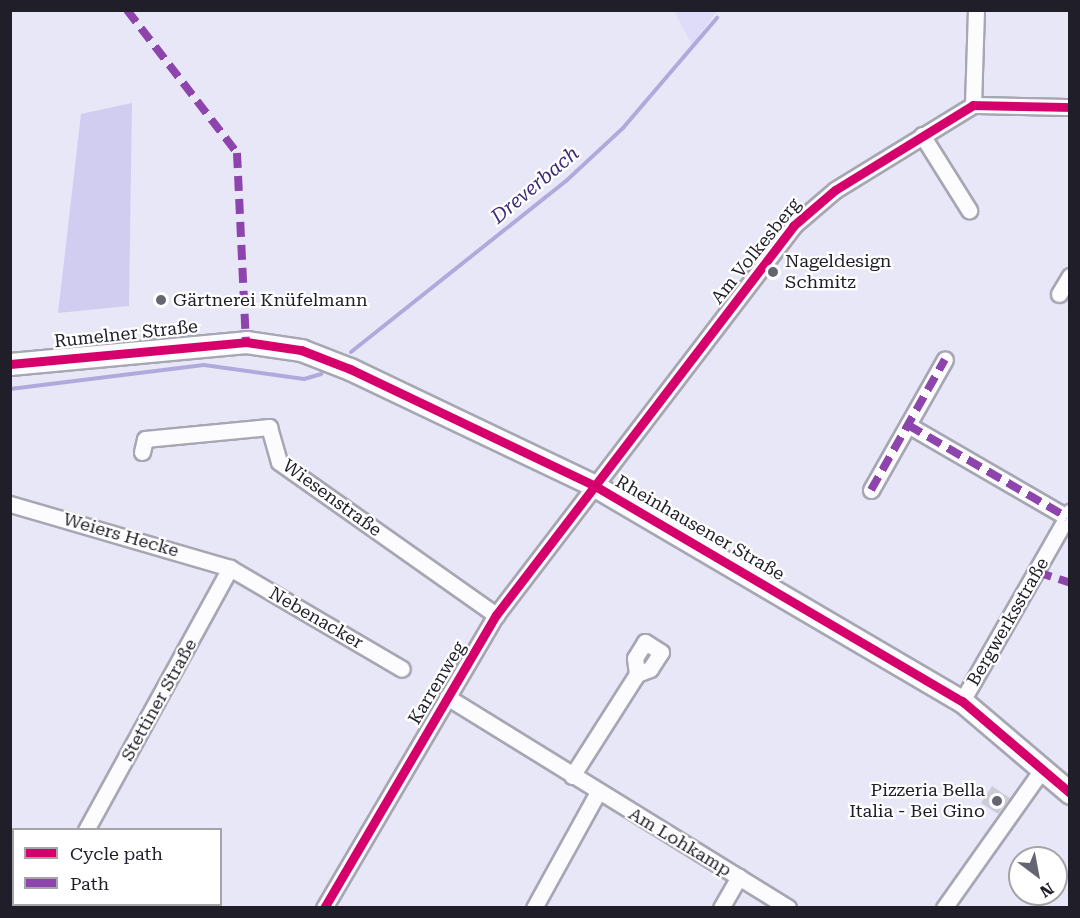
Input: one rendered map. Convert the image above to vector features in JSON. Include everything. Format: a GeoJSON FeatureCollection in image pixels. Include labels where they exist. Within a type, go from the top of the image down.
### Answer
{"type":"FeatureCollection","features":[{"type":"Feature","properties":{"kind":"street"},"geometry":{"type":"LineString","coordinates":[[976,10],[973,105],[1070,107]]}},
{"type":"Feature","properties":{"kind":"street","name":"Am Volkesberg"},"geometry":{"type":"LineString","coordinates":[[595,486],[793,226],[835,190],[973,105]]}},
{"type":"Feature","properties":{"kind":"street"},"geometry":{"type":"LineString","coordinates":[[922,135],[969,210]]}},
{"type":"Feature","properties":{"kind":"street"},"geometry":{"type":"LineString","coordinates":[[1059,294],[1070,276]]}},
{"type":"Feature","properties":{"kind":"street","name":"Rheinhausener Straße"},"geometry":{"type":"LineString","coordinates":[[246,342],[301,350],[350,369],[595,486],[962,701],[1070,793]]}},
{"type":"Feature","properties":{"kind":"street","name":"Rumelner Straße"},"geometry":{"type":"LineString","coordinates":[[10,364],[246,342]]}},
{"type":"Feature","properties":{"kind":"street"},"geometry":{"type":"LineString","coordinates":[[871,490],[945,359]]}},
{"type":"Feature","properties":{"kind":"street"},"geometry":{"type":"LineString","coordinates":[[908,425],[1068,514]]}},
{"type":"Feature","properties":{"kind":"street","name":"Wiesenstraße"},"geometry":{"type":"LineString","coordinates":[[142,452],[145,439],[269,427],[279,462],[496,615]]}},
{"type":"Feature","properties":{"kind":"street","name":"Karrenweg"},"geometry":{"type":"LineString","coordinates":[[324,908],[496,615],[595,486]]}},
{"type":"Feature","properties":{"kind":"street","name":"Weiers Hecke"},"geometry":{"type":"LineString","coordinates":[[10,504],[230,568]]}},
{"type":"Feature","properties":{"kind":"street","name":"Bergwerksstraße"},"geometry":{"type":"LineString","coordinates":[[962,701],[1068,514]]}},
{"type":"Feature","properties":{"kind":"street","name":"Nebenacker"},"geometry":{"type":"LineString","coordinates":[[230,568],[402,669]]}},
{"type":"Feature","properties":{"kind":"street","name":"Stettiner Straße"},"geometry":{"type":"LineString","coordinates":[[87,828],[230,568]]}},
{"type":"Feature","properties":{"kind":"street"},"geometry":{"type":"LineString","coordinates":[[572,776],[637,674]]}},
{"type":"Feature","properties":{"kind":"street","name":"Am Lohkamp"},"geometry":{"type":"LineString","coordinates":[[447,697],[788,908]]}},
{"type":"Feature","properties":{"kind":"street"},"geometry":{"type":"LineString","coordinates":[[944,908],[1043,768]]}},
{"type":"Feature","properties":{"kind":"street"},"geometry":{"type":"LineString","coordinates":[[534,908],[598,792]]}},
{"type":"Feature","properties":{"kind":"street"},"geometry":{"type":"LineString","coordinates":[[722,908],[739,877]]}},
{"type":"Feature","properties":{"kind":"shaded area"},"geometry":{"type":"Polygon","coordinates":[[[674,11],[717,11],[692,45],[674,11]]]}},
{"type":"Feature","properties":{"kind":"shaded area"},"geometry":{"type":"Polygon","coordinates":[[[132,103],[129,306],[58,313],[81,114],[132,103]]]}},
{"type":"Feature","properties":{"kind":"building","name":"Pizzeria Bella Italia - Bei Gino"},"geometry":{"type":"Polygon","coordinates":[[[992,786],[1010,798],[998,814],[981,803],[992,786]]]}},
{"type":"Feature","properties":{"kind":"waterway","name":"Dreverbach"},"geometry":{"type":"LineString","coordinates":[[351,352],[566,181],[623,128],[717,18]]}},
{"type":"Feature","properties":{"kind":"waterway","name":"Dreverbach"},"geometry":{"type":"LineString","coordinates":[[10,389],[204,365],[304,379],[321,374]]}},
{"type":"Feature","properties":{"kind":"marked path"},"geometry":{"type":"LineString","coordinates":[[127,10],[237,153],[246,342]]}},
{"type":"Feature","properties":{"kind":"marked path"},"geometry":{"type":"LineString","coordinates":[[871,490],[945,359]]}},
{"type":"Feature","properties":{"kind":"marked path"},"geometry":{"type":"LineString","coordinates":[[908,425],[1067,517]]}},
{"type":"Feature","properties":{"kind":"marked path"},"geometry":{"type":"LineString","coordinates":[[1037,572],[1070,583]]}},
{"type":"Feature","properties":{"kind":"cycle path"},"geometry":{"type":"LineString","coordinates":[[324,908],[496,615],[793,226],[835,190],[973,105],[1070,107]]}},
{"type":"Feature","properties":{"kind":"cycle path"},"geometry":{"type":"LineString","coordinates":[[10,364],[246,342],[301,350],[350,369],[595,486],[962,701],[1070,793]]}},
{"type":"Feature","properties":{"kind":"place","name":"Nageldesign Schmitz"},"geometry":{"type":"Point","coordinates":[773,272]}},
{"type":"Feature","properties":{"kind":"place","name":"Gärtnerei Knüfelmann"},"geometry":{"type":"Point","coordinates":[161,300]}},
{"type":"Feature","properties":{"kind":"place","name":"Pizzeria Bella Italia - Bei Gino"},"geometry":{"type":"Point","coordinates":[997,801]}}]}
